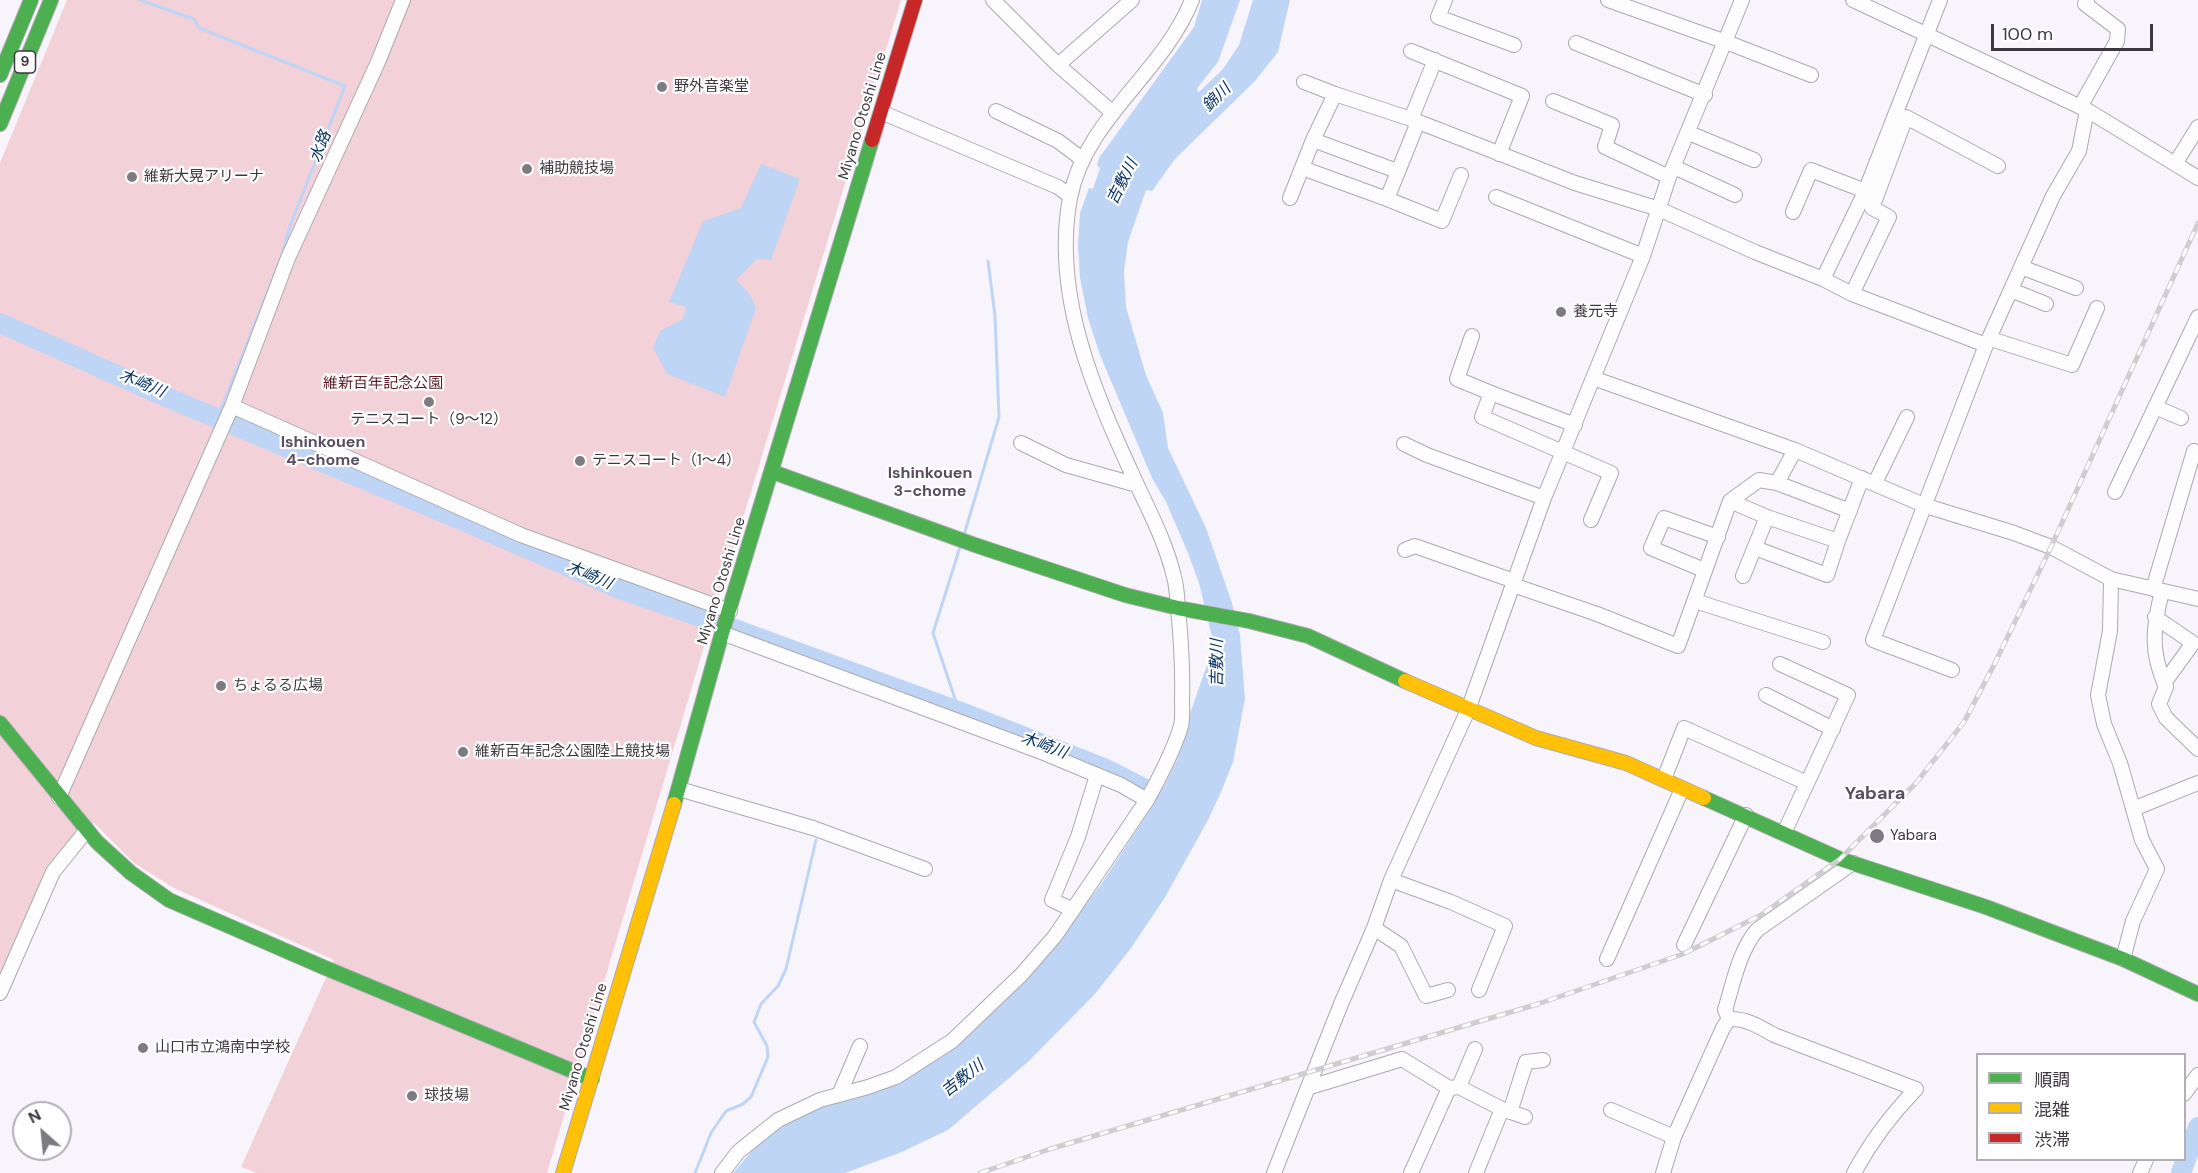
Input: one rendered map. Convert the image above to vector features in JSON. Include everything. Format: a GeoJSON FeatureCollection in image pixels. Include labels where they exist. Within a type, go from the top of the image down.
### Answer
{"type":"FeatureCollection","features":[{"type":"Feature","properties":{"kind":"main road","name":"9"},"geometry":{"type":"LineString","coordinates":[[1,70],[32,0]]}},
{"type":"Feature","properties":{"kind":"main road","name":"9"},"geometry":{"type":"LineString","coordinates":[[0,124],[51,0]]}},
{"type":"Feature","properties":{"kind":"main road","name":"Miyano Otoshi Line"},"geometry":{"type":"LineString","coordinates":[[562,1173],[679,789],[722,633],[773,472],[915,0]]}},
{"type":"Feature","properties":{"kind":"main road"},"geometry":{"type":"LineString","coordinates":[[1,70],[20,74]]}},
{"type":"Feature","properties":{"kind":"main road"},"geometry":{"type":"LineString","coordinates":[[773,472],[1125,595],[1308,636],[1468,710],[1536,738],[1626,763],[1853,863],[1986,907],[2123,959],[2198,994]]}},
{"type":"Feature","properties":{"kind":"main road"},"geometry":{"type":"LineString","coordinates":[[0,723],[86,831],[123,868],[147,887],[169,900],[333,971],[592,1079]]}},
{"type":"Feature","properties":{"kind":"street"},"geometry":{"type":"LineString","coordinates":[[59,797],[232,406],[288,258],[378,62],[403,0]]}},
{"type":"Feature","properties":{"kind":"street"},"geometry":{"type":"LineString","coordinates":[[993,0],[1058,64],[1113,113]]}},
{"type":"Feature","properties":{"kind":"street"},"geometry":{"type":"LineString","coordinates":[[1058,64],[1132,0]]}},
{"type":"Feature","properties":{"kind":"street"},"geometry":{"type":"LineString","coordinates":[[1445,0],[1438,17],[1514,45]]}},
{"type":"Feature","properties":{"kind":"street"},"geometry":{"type":"LineString","coordinates":[[1608,0],[1643,7],[1811,75]]}},
{"type":"Feature","properties":{"kind":"street"},"geometry":{"type":"LineString","coordinates":[[1274,1173],[1341,1004],[1374,928],[1391,880],[1468,710],[1544,498],[1643,256],[1672,172],[1743,0]]}},
{"type":"Feature","properties":{"kind":"street"},"geometry":{"type":"LineString","coordinates":[[1853,0],[2084,108],[2198,178]]}},
{"type":"Feature","properties":{"kind":"street"},"geometry":{"type":"LineString","coordinates":[[1852,294],[1889,217],[1872,208],[1871,194],[1898,104],[1940,0]]}},
{"type":"Feature","properties":{"kind":"street"},"geometry":{"type":"LineString","coordinates":[[1952,670],[1873,640],[1988,342],[2053,196],[2079,151],[2084,108],[2117,41],[2118,28],[2085,4],[2087,0]]}},
{"type":"Feature","properties":{"kind":"street"},"geometry":{"type":"LineString","coordinates":[[722,1173],[738,1152],[778,1120],[820,1100],[896,1077],[952,1041],[1022,974],[1055,936],[1147,800],[1181,725],[1184,661],[1181,608],[1174,577],[1161,538],[1097,393],[1085,357],[1068,292],[1067,231],[1070,196],[1082,159],[1098,132],[1169,42],[1188,11],[1190,1]]}},
{"type":"Feature","properties":{"kind":"street"},"geometry":{"type":"LineString","coordinates":[[1576,43],[1705,95]]}},
{"type":"Feature","properties":{"kind":"street"},"geometry":{"type":"LineString","coordinates":[[1410,51],[1522,96],[1499,154]]}},
{"type":"Feature","properties":{"kind":"street"},"geometry":{"type":"LineString","coordinates":[[1387,199],[1435,60]]}},
{"type":"Feature","properties":{"kind":"street"},"geometry":{"type":"LineString","coordinates":[[1304,82],[1414,120],[1575,183],[1659,209],[1755,252],[1823,279],[1852,294],[1988,342],[2072,365],[2097,308]]}},
{"type":"Feature","properties":{"kind":"street"},"geometry":{"type":"LineString","coordinates":[[1290,198],[1313,140],[1335,94]]}},
{"type":"Feature","properties":{"kind":"street"},"geometry":{"type":"LineString","coordinates":[[1553,101],[1612,125],[1605,147],[1735,195]]}},
{"type":"Feature","properties":{"kind":"street"},"geometry":{"type":"LineString","coordinates":[[1898,104],[1906,117],[1998,166]]}},
{"type":"Feature","properties":{"kind":"street"},"geometry":{"type":"LineString","coordinates":[[996,111],[1058,141],[1082,159]]}},
{"type":"Feature","properties":{"kind":"street"},"geometry":{"type":"LineString","coordinates":[[881,112],[1048,183],[1070,196]]}},
{"type":"Feature","properties":{"kind":"street"},"geometry":{"type":"LineString","coordinates":[[1823,279],[1871,194],[1906,117]]}},
{"type":"Feature","properties":{"kind":"street"},"geometry":{"type":"LineString","coordinates":[[2175,164],[2198,127]]}},
{"type":"Feature","properties":{"kind":"street"},"geometry":{"type":"LineString","coordinates":[[1689,133],[1754,160]]}},
{"type":"Feature","properties":{"kind":"street"},"geometry":{"type":"LineString","coordinates":[[1313,140],[1397,171]]}},
{"type":"Feature","properties":{"kind":"street"},"geometry":{"type":"LineString","coordinates":[[1302,168],[1442,221],[1461,175]]}},
{"type":"Feature","properties":{"kind":"street"},"geometry":{"type":"LineString","coordinates":[[1793,212],[1811,170],[1871,194]]}},
{"type":"Feature","properties":{"kind":"street"},"geometry":{"type":"LineString","coordinates":[[1496,197],[1643,256]]}},
{"type":"Feature","properties":{"kind":"street"},"geometry":{"type":"LineString","coordinates":[[2021,267],[2076,288]]}},
{"type":"Feature","properties":{"kind":"street"},"geometry":{"type":"LineString","coordinates":[[2011,290],[2046,304]]}},
{"type":"Feature","properties":{"kind":"street"},"geometry":{"type":"LineString","coordinates":[[2115,492],[2198,317]]}},
{"type":"Feature","properties":{"kind":"street"},"geometry":{"type":"LineString","coordinates":[[1472,336],[1457,379],[1575,425]]}},
{"type":"Feature","properties":{"kind":"street"},"geometry":{"type":"LineString","coordinates":[[1593,378],[1795,450],[1926,506],[2051,547],[2111,579],[2198,599]]}},
{"type":"Feature","properties":{"kind":"street"},"geometry":{"type":"LineString","coordinates":[[1491,393],[1482,417],[1611,473],[1591,520]]}},
{"type":"Feature","properties":{"kind":"street"},"geometry":{"type":"LineString","coordinates":[[232,406],[521,535],[730,610]]}},
{"type":"Feature","properties":{"kind":"street"},"geometry":{"type":"LineString","coordinates":[[2155,407],[2181,418]]}},
{"type":"Feature","properties":{"kind":"street"},"geometry":{"type":"LineString","coordinates":[[1875,483],[1907,417]]}},
{"type":"Feature","properties":{"kind":"street"},"geometry":{"type":"LineString","coordinates":[[1021,443],[1066,465],[1137,485]]}},
{"type":"Feature","properties":{"kind":"street"},"geometry":{"type":"LineString","coordinates":[[1404,444],[1427,455],[1544,498]]}},
{"type":"Feature","properties":{"kind":"street"},"geometry":{"type":"LineString","coordinates":[[1777,483],[1795,450]]}},
{"type":"Feature","properties":{"kind":"street"},"geometry":{"type":"LineString","coordinates":[[2194,451],[2158,590],[2154,633],[2157,667],[2166,687],[2159,704],[2166,718],[2198,749]]}},
{"type":"Feature","properties":{"kind":"street"},"geometry":{"type":"LineString","coordinates":[[1755,548],[1827,575],[1862,478]]}},
{"type":"Feature","properties":{"kind":"street"},"geometry":{"type":"LineString","coordinates":[[1406,550],[1415,546],[1678,646],[1730,501],[1759,480],[1777,483],[1850,511]]}},
{"type":"Feature","properties":{"kind":"street"},"geometry":{"type":"LineString","coordinates":[[1730,501],[1767,517],[1838,541]]}},
{"type":"Feature","properties":{"kind":"street"},"geometry":{"type":"LineString","coordinates":[[1743,576],[1767,517]]}},
{"type":"Feature","properties":{"kind":"street"},"geometry":{"type":"LineString","coordinates":[[1704,570],[1651,548],[1655,538],[1664,518],[1718,537]]}},
{"type":"Feature","properties":{"kind":"street"},"geometry":{"type":"LineString","coordinates":[[2111,579],[2110,631],[2098,695],[2104,724],[2120,764],[2142,840],[2157,868],[2133,921],[2123,959]]}},
{"type":"Feature","properties":{"kind":"street"},"geometry":{"type":"LineString","coordinates":[[1695,601],[1823,642]]}},
{"type":"Feature","properties":{"kind":"street"},"geometry":{"type":"LineString","coordinates":[[2156,617],[2193,643],[2164,683]]}},
{"type":"Feature","properties":{"kind":"street"},"geometry":{"type":"LineString","coordinates":[[722,633],[1096,775],[1147,800]]}},
{"type":"Feature","properties":{"kind":"street"},"geometry":{"type":"LineString","coordinates":[[1780,664],[1848,695],[1784,833]]}},
{"type":"Feature","properties":{"kind":"street"},"geometry":{"type":"LineString","coordinates":[[1766,695],[1833,729]]}},
{"type":"Feature","properties":{"kind":"street"},"geometry":{"type":"LineString","coordinates":[[1664,779],[1684,728],[1807,783]]}},
{"type":"Feature","properties":{"kind":"street"},"geometry":{"type":"LineString","coordinates":[[1073,910],[1052,900],[1078,837],[1096,775]]}},
{"type":"Feature","properties":{"kind":"street"},"geometry":{"type":"LineString","coordinates":[[2133,809],[2198,783]]}},
{"type":"Feature","properties":{"kind":"street"},"geometry":{"type":"LineString","coordinates":[[679,789],[813,828],[925,869]]}},
{"type":"Feature","properties":{"kind":"street"},"geometry":{"type":"LineString","coordinates":[[1608,959],[1682,789]]}},
{"type":"Feature","properties":{"kind":"street"},"geometry":{"type":"LineString","coordinates":[[1684,945],[1746,815]]}},
{"type":"Feature","properties":{"kind":"street"},"geometry":{"type":"LineString","coordinates":[[0,993],[53,872],[86,831]]}},
{"type":"Feature","properties":{"kind":"street"},"geometry":{"type":"LineString","coordinates":[[1730,1019],[1725,1010],[1750,938],[1762,925],[1853,863]]}},
{"type":"Feature","properties":{"kind":"street"},"geometry":{"type":"LineString","coordinates":[[1391,880],[1451,902],[1505,926],[1479,990]]}},
{"type":"Feature","properties":{"kind":"street"},"geometry":{"type":"LineString","coordinates":[[1374,928],[1401,946],[1426,996],[1448,990]]}},
{"type":"Feature","properties":{"kind":"street"},"geometry":{"type":"LineString","coordinates":[[1663,1173],[1674,1137],[1723,1028],[1730,1019]]}},
{"type":"Feature","properties":{"kind":"street"},"geometry":{"type":"LineString","coordinates":[[1730,1019],[1755,1024],[1774,1035],[1916,1089],[1887,1120],[1854,1173]]}},
{"type":"Feature","properties":{"kind":"street"},"geometry":{"type":"LineString","coordinates":[[839,1095],[860,1046]]}},
{"type":"Feature","properties":{"kind":"street"},"geometry":{"type":"LineString","coordinates":[[1411,1173],[1475,1049]]}},
{"type":"Feature","properties":{"kind":"street"},"geometry":{"type":"LineString","coordinates":[[1310,1087],[1402,1059],[1454,1087],[1506,1111],[1525,1117]]}},
{"type":"Feature","properties":{"kind":"street"},"geometry":{"type":"LineString","coordinates":[[1476,1173],[1506,1111],[1526,1062],[1543,1060]]}},
{"type":"Feature","properties":{"kind":"street"},"geometry":{"type":"LineString","coordinates":[[2186,1091],[2198,1074]]}},
{"type":"Feature","properties":{"kind":"street"},"geometry":{"type":"LineString","coordinates":[[1611,1110],[1674,1137]]}},
{"type":"Feature","properties":{"kind":"green space","name":"維新百年記念公園"},"geometry":{"type":"Polygon","coordinates":[[[67,0],[901,0],[714,613],[547,1173],[257,1173],[241,1167],[334,960],[174,888],[134,863],[94,823],[71,840],[0,978],[0,163],[67,0]]]}},
{"type":"Feature","properties":{"kind":"water"},"geometry":{"type":"Polygon","coordinates":[[[1202,0],[1240,0],[1218,62],[1198,87],[1199,92],[1223,69],[1239,45],[1253,0],[1290,0],[1278,52],[1255,81],[1175,159],[1152,191],[1146,190],[1128,242],[1124,271],[1126,307],[1146,375],[1163,413],[1168,448],[1206,528],[1232,603],[1240,635],[1245,699],[1233,762],[1208,820],[1164,899],[1131,948],[1095,994],[1029,1061],[948,1130],[902,1152],[845,1173],[733,1173],[756,1146],[782,1125],[811,1110],[902,1078],[993,1009],[1038,966],[1102,883],[1159,796],[1177,760],[1187,722],[1214,645],[1199,583],[1188,553],[1166,502],[1152,478],[1100,355],[1088,318],[1080,278],[1078,245],[1080,213],[1089,188],[1093,189],[1100,168],[1097,165],[1099,158],[1194,27],[1202,0]]]}},
{"type":"Feature","properties":{"kind":"water"},"geometry":{"type":"Polygon","coordinates":[[[761,164],[800,179],[771,260],[757,259],[736,280],[749,293],[756,308],[725,397],[667,374],[653,348],[660,331],[683,319],[686,307],[669,302],[703,221],[741,208],[761,164]]]}},
{"type":"Feature","properties":{"kind":"waterway","name":"水路"},"geometry":{"type":"LineString","coordinates":[[140,0],[194,19],[199,28],[345,86],[290,226],[281,258],[217,419]]}},
{"type":"Feature","properties":{"kind":"waterway"},"geometry":{"type":"LineString","coordinates":[[964,535],[999,417],[995,316],[988,261]]}},
{"type":"Feature","properties":{"kind":"waterway","name":"木崎川"},"geometry":{"type":"LineString","coordinates":[[0,323],[166,397],[620,589],[966,714],[1104,768],[1159,796],[1179,812]]}},
{"type":"Feature","properties":{"kind":"waterway"},"geometry":{"type":"LineString","coordinates":[[959,711],[933,633],[960,547]]}},
{"type":"Feature","properties":{"kind":"waterway"},"geometry":{"type":"LineString","coordinates":[[695,1173],[711,1133],[726,1111],[743,1104],[751,1097],[768,1057],[767,1046],[754,1022],[761,1004],[778,986],[786,969],[816,840]]}},
{"type":"Feature","properties":{"kind":"waterway"},"geometry":{"type":"LineString","coordinates":[[2186,1159],[2198,1127]]}},
{"type":"Feature","properties":{"kind":"waterway"},"geometry":{"type":"LineString","coordinates":[[2181,1173],[2185,1161]]}},
{"type":"Feature","properties":{"kind":"railway"},"geometry":{"type":"LineString","coordinates":[[980,1173],[1050,1149],[1538,1004],[1683,954],[1761,915],[1840,859],[1916,783],[1964,722],[2051,547],[2198,223]]}},
{"type":"Feature","properties":{"kind":"traffic: fast"},"geometry":{"type":"LineString","coordinates":[[0,75],[31,0]]}},
{"type":"Feature","properties":{"kind":"traffic: fast"},"geometry":{"type":"LineString","coordinates":[[0,124],[51,0]]}},
{"type":"Feature","properties":{"kind":"traffic: fast"},"geometry":{"type":"LineString","coordinates":[[674,804],[722,633],[872,140]]}},
{"type":"Feature","properties":{"kind":"traffic: fast"},"geometry":{"type":"LineString","coordinates":[[773,472],[975,545],[1125,595],[1308,636],[1405,681]]}},
{"type":"Feature","properties":{"kind":"traffic: fast"},"geometry":{"type":"LineString","coordinates":[[0,723],[97,842],[131,873],[169,900],[592,1079]]}},
{"type":"Feature","properties":{"kind":"traffic: fast"},"geometry":{"type":"LineString","coordinates":[[1704,798],[1840,859],[1986,907],[2123,959],[2198,994]]}},
{"type":"Feature","properties":{"kind":"traffic: slow"},"geometry":{"type":"LineString","coordinates":[[1405,681],[1536,738],[1626,763],[1704,798]]}},
{"type":"Feature","properties":{"kind":"traffic: slow"},"geometry":{"type":"LineString","coordinates":[[563,1173],[674,804]]}},
{"type":"Feature","properties":{"kind":"traffic: jam"},"geometry":{"type":"LineString","coordinates":[[872,140],[915,0]]}},
{"type":"Feature","properties":{"kind":"place","name":"野外音楽堂"},"geometry":{"type":"Point","coordinates":[662,87]}},
{"type":"Feature","properties":{"kind":"place","name":"補助競技場"},"geometry":{"type":"Point","coordinates":[527,169]}},
{"type":"Feature","properties":{"kind":"place","name":"維新大晃アリーナ"},"geometry":{"type":"Point","coordinates":[132,177]}},
{"type":"Feature","properties":{"kind":"place","name":"養元寺"},"geometry":{"type":"Point","coordinates":[1561,312]}},
{"type":"Feature","properties":{"kind":"place","name":"テニスコート（9～12）"},"geometry":{"type":"Point","coordinates":[429,402]}},
{"type":"Feature","properties":{"kind":"place","name":"テニスコート（1～4）"},"geometry":{"type":"Point","coordinates":[580,461]}},
{"type":"Feature","properties":{"kind":"place","name":"ちょるる広場"},"geometry":{"type":"Point","coordinates":[221,686]}},
{"type":"Feature","properties":{"kind":"place","name":"維新百年記念公園陸上競技場"},"geometry":{"type":"Point","coordinates":[463,752]}},
{"type":"Feature","properties":{"kind":"place","name":"Yabara"},"geometry":{"type":"Point","coordinates":[1877,836]}},
{"type":"Feature","properties":{"kind":"place","name":"山口市立鴻南中学校"},"geometry":{"type":"Point","coordinates":[143,1048]}},
{"type":"Feature","properties":{"kind":"place","name":"球技場"},"geometry":{"type":"Point","coordinates":[412,1096]}},
{"type":"Feature","properties":{"kind":"district","name":"Ishinkouen 4-chome"},"geometry":{"type":"Point","coordinates":[323,452]}},
{"type":"Feature","properties":{"kind":"district","name":"Ishinkouen 3-chome"},"geometry":{"type":"Point","coordinates":[930,483]}},
{"type":"Feature","properties":{"kind":"district","name":"Yabara"},"geometry":{"type":"Point","coordinates":[1875,794]}},
{"type":"Feature","properties":{"kind":"water label","name":"錦川"},"geometry":{"type":"Point","coordinates":[1217,98]}},
{"type":"Feature","properties":{"kind":"water label","name":"吉敷川"},"geometry":{"type":"Point","coordinates":[1123,182]}},
{"type":"Feature","properties":{"kind":"water label","name":"吉敷川"},"geometry":{"type":"Point","coordinates":[1218,663]}},
{"type":"Feature","properties":{"kind":"water label","name":"吉敷川"},"geometry":{"type":"Point","coordinates":[963,1079]}}]}
